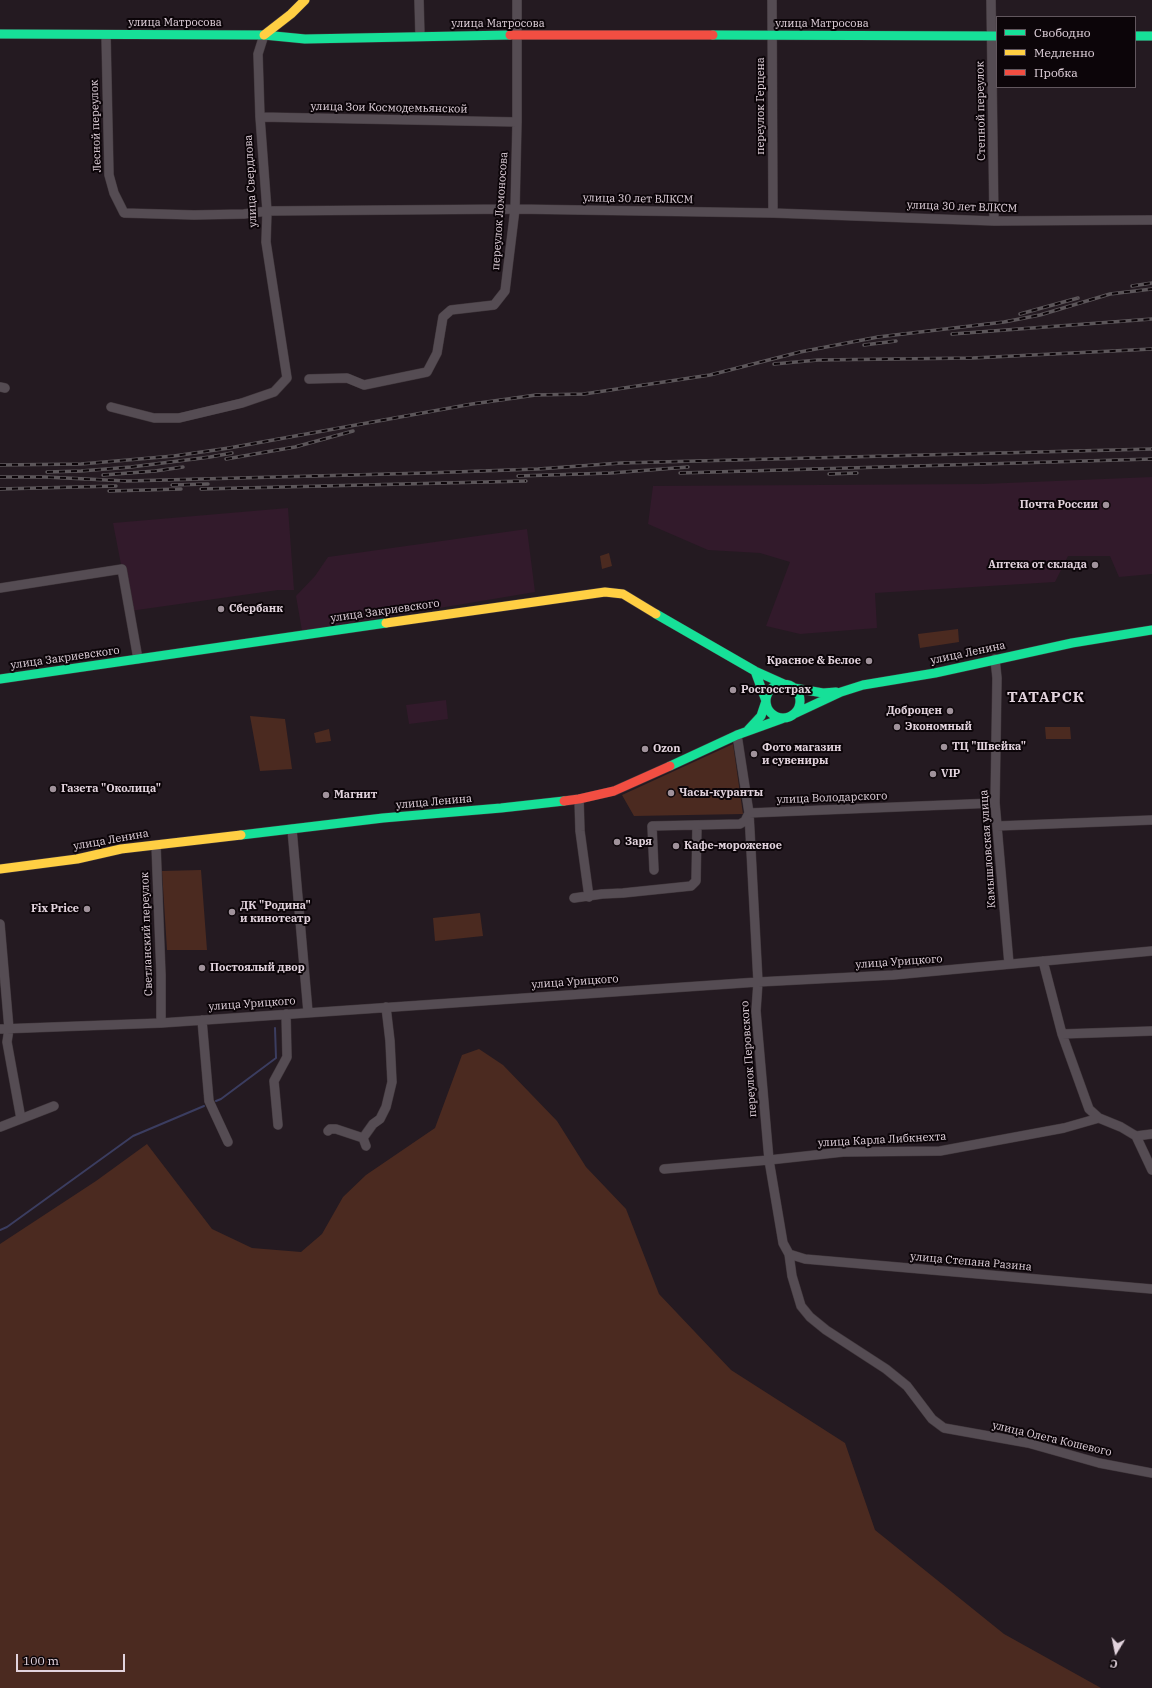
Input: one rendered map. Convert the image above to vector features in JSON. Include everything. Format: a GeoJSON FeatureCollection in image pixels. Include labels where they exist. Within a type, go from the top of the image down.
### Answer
{"type":"FeatureCollection","features":[{"type":"Feature","properties":{"kind":"main road"},"geometry":{"type":"LineString","coordinates":[[264,35],[291,14],[305,0]]}},
{"type":"Feature","properties":{"kind":"main road","name":"улица Матросова"},"geometry":{"type":"LineString","coordinates":[[0,34],[106,36],[264,35],[305,39],[516,35],[994,36]]}},
{"type":"Feature","properties":{"kind":"main road"},"geometry":{"type":"LineString","coordinates":[[1136,36],[1152,36]]}},
{"type":"Feature","properties":{"kind":"main road","name":"улица Закриевского"},"geometry":{"type":"LineString","coordinates":[[0,679],[605,592],[623,594],[685,632],[755,671],[784,684]]}},
{"type":"Feature","properties":{"kind":"main road","name":"улица Ленина"},"geometry":{"type":"LineString","coordinates":[[0,869],[77,859],[121,849],[383,818],[501,808],[579,799],[614,791],[737,735],[794,714],[841,692],[884,681],[935,673],[1072,643],[1152,630]]}},
{"type":"Feature","properties":{"kind":"main road"},"geometry":{"type":"LineString","coordinates":[[755,671],[769,712],[774,716],[784,718]]}},
{"type":"Feature","properties":{"kind":"main road"},"geometry":{"type":"LineString","coordinates":[[737,735],[749,730],[756,723],[761,716],[769,691],[778,685],[784,684],[794,688],[823,693],[841,692]]}},
{"type":"Feature","properties":{"kind":"main road"},"geometry":{"type":"LineString","coordinates":[[794,688],[800,698],[798,710],[794,714]]}},
{"type":"Feature","properties":{"kind":"street"},"geometry":{"type":"LineString","coordinates":[[419,0],[420,36]]}},
{"type":"Feature","properties":{"kind":"street","name":"переулок Ломоносова"},"geometry":{"type":"LineString","coordinates":[[309,379],[347,378],[364,385],[427,372],[437,353],[443,317],[451,310],[494,306],[505,291],[515,209],[518,122],[516,35],[517,0]]}},
{"type":"Feature","properties":{"kind":"street","name":"переулок Герцена"},"geometry":{"type":"LineString","coordinates":[[772,0],[773,213]]}},
{"type":"Feature","properties":{"kind":"street","name":"Степной переулок"},"geometry":{"type":"LineString","coordinates":[[991,0],[994,36],[994,221]]}},
{"type":"Feature","properties":{"kind":"street","name":"улица Свердлова"},"geometry":{"type":"LineString","coordinates":[[111,406],[154,418],[179,418],[242,403],[274,392],[286,378],[266,242],[267,211],[260,117],[258,54],[264,35]]}},
{"type":"Feature","properties":{"kind":"street","name":"Лесной переулок"},"geometry":{"type":"LineString","coordinates":[[106,36],[109,175],[114,193],[124,213]]}},
{"type":"Feature","properties":{"kind":"street","name":"улица Зои Космодемьянской"},"geometry":{"type":"LineString","coordinates":[[260,117],[518,122]]}},
{"type":"Feature","properties":{"kind":"street","name":"улица 30 лет ВЛКСМ"},"geometry":{"type":"LineString","coordinates":[[124,213],[230,214],[267,211],[515,209],[773,213],[994,221],[1152,220]]}},
{"type":"Feature","properties":{"kind":"street"},"geometry":{"type":"LineString","coordinates":[[0,588],[122,569],[138,659]]}},
{"type":"Feature","properties":{"kind":"street","name":"Камышловская улица"},"geometry":{"type":"LineString","coordinates":[[995,659],[997,678],[995,803],[1009,964]]}},
{"type":"Feature","properties":{"kind":"street","name":"переулок Перовского"},"geometry":{"type":"LineString","coordinates":[[737,735],[749,813],[758,982],[756,1011],[769,1160],[782,1243],[789,1254],[792,1276],[800,1306]]}},
{"type":"Feature","properties":{"kind":"street"},"geometry":{"type":"LineString","coordinates":[[579,799],[580,830],[589,897]]}},
{"type":"Feature","properties":{"kind":"street","name":"улица Володарского"},"geometry":{"type":"LineString","coordinates":[[749,813],[995,803]]}},
{"type":"Feature","properties":{"kind":"street"},"geometry":{"type":"LineString","coordinates":[[654,870],[652,826],[740,824],[745,821],[749,813]]}},
{"type":"Feature","properties":{"kind":"street"},"geometry":{"type":"LineString","coordinates":[[997,826],[1152,820]]}},
{"type":"Feature","properties":{"kind":"street"},"geometry":{"type":"LineString","coordinates":[[574,898],[691,886],[696,881],[697,825]]}},
{"type":"Feature","properties":{"kind":"street"},"geometry":{"type":"LineString","coordinates":[[292,829],[308,1012]]}},
{"type":"Feature","properties":{"kind":"street","name":"Светланский переулок"},"geometry":{"type":"LineString","coordinates":[[156,845],[161,975],[161,1023]]}},
{"type":"Feature","properties":{"kind":"street"},"geometry":{"type":"LineString","coordinates":[[0,924],[4,1029],[21,1119]]}},
{"type":"Feature","properties":{"kind":"street","name":"улица Урицкого"},"geometry":{"type":"LineString","coordinates":[[4,1029],[161,1023],[758,982],[893,975],[1152,951]]}},
{"type":"Feature","properties":{"kind":"street"},"geometry":{"type":"LineString","coordinates":[[1043,961],[1062,1034],[1089,1109],[1099,1118],[1121,1127],[1136,1136],[1152,1170]]}},
{"type":"Feature","properties":{"kind":"street"},"geometry":{"type":"LineString","coordinates":[[328,1131],[330,1129],[336,1129],[364,1142],[373,1124],[380,1119],[386,1107],[392,1082],[390,1041],[386,1007]]}},
{"type":"Feature","properties":{"kind":"street"},"geometry":{"type":"LineString","coordinates":[[278,1125],[274,1081],[287,1057],[286,1014]]}},
{"type":"Feature","properties":{"kind":"street"},"geometry":{"type":"LineString","coordinates":[[202,1020],[209,1101],[228,1142]]}},
{"type":"Feature","properties":{"kind":"street"},"geometry":{"type":"LineString","coordinates":[[1062,1034],[1152,1031]]}},
{"type":"Feature","properties":{"kind":"street"},"geometry":{"type":"LineString","coordinates":[[0,1127],[54,1106]]}},
{"type":"Feature","properties":{"kind":"street","name":"улица Карла Либкнехта"},"geometry":{"type":"LineString","coordinates":[[664,1169],[843,1152],[940,1151],[1064,1128],[1099,1118]]}},
{"type":"Feature","properties":{"kind":"street"},"geometry":{"type":"LineString","coordinates":[[1136,1136],[1152,1134]]}},
{"type":"Feature","properties":{"kind":"street","name":"улица Степана Разина"},"geometry":{"type":"LineString","coordinates":[[789,1254],[804,1259],[1152,1289]]}},
{"type":"Feature","properties":{"kind":"street","name":"улица Олега Кошевого"},"geometry":{"type":"LineString","coordinates":[[800,1306],[810,1317],[826,1330],[886,1370],[907,1386],[932,1419],[944,1428],[1028,1443],[1099,1463],[1152,1473]]}},
{"type":"Feature","properties":{"kind":"shaded area"},"geometry":{"type":"Polygon","coordinates":[[[1152,477],[1152,574],[1119,577],[1110,556],[1068,556],[1055,582],[875,593],[877,628],[800,634],[766,626],[790,562],[760,553],[708,550],[648,524],[653,486],[983,484],[1152,477]]]}},
{"type":"Feature","properties":{"kind":"shaded area"},"geometry":{"type":"Polygon","coordinates":[[[288,508],[294,590],[278,590],[130,611],[113,523],[288,508]]]}},
{"type":"Feature","properties":{"kind":"shaded area"},"geometry":{"type":"Polygon","coordinates":[[[527,529],[535,592],[302,631],[296,596],[315,576],[328,557],[527,529]]]}},
{"type":"Feature","properties":{"kind":"shaded area"},"geometry":{"type":"Polygon","coordinates":[[[609,553],[612,566],[602,569],[600,556],[609,553]]]}},
{"type":"Feature","properties":{"kind":"shaded area"},"geometry":{"type":"Polygon","coordinates":[[[958,629],[959,642],[920,648],[918,634],[958,629]]]}},
{"type":"Feature","properties":{"kind":"shaded area"},"geometry":{"type":"Polygon","coordinates":[[[446,700],[448,719],[409,724],[406,705],[446,700]]]}},
{"type":"Feature","properties":{"kind":"shaded area"},"geometry":{"type":"Polygon","coordinates":[[[250,716],[285,719],[292,769],[260,771],[250,716]]]}},
{"type":"Feature","properties":{"kind":"shaded area"},"geometry":{"type":"Polygon","coordinates":[[[1045,727],[1070,727],[1071,739],[1046,739],[1045,727]]]}},
{"type":"Feature","properties":{"kind":"shaded area"},"geometry":{"type":"Polygon","coordinates":[[[329,729],[331,741],[316,743],[314,733],[329,729]]]}},
{"type":"Feature","properties":{"kind":"shaded area"},"geometry":{"type":"Polygon","coordinates":[[[733,744],[743,814],[634,816],[622,795],[733,744]]]}},
{"type":"Feature","properties":{"kind":"shaded area"},"geometry":{"type":"Polygon","coordinates":[[[201,870],[207,950],[167,950],[162,871],[201,870]]]}},
{"type":"Feature","properties":{"kind":"shaded area"},"geometry":{"type":"Polygon","coordinates":[[[480,913],[483,936],[435,941],[433,918],[480,913]]]}},
{"type":"Feature","properties":{"kind":"shaded area"},"geometry":{"type":"Polygon","coordinates":[[[479,1049],[503,1065],[557,1121],[586,1167],[626,1209],[659,1294],[731,1370],[845,1443],[875,1530],[1004,1634],[1101,1688],[0,1688],[0,1244],[96,1181],[147,1144],[212,1229],[252,1248],[301,1252],[322,1234],[343,1197],[366,1175],[435,1128],[462,1055],[479,1049]]]}},
{"type":"Feature","properties":{"kind":"waterway"},"geometry":{"type":"LineString","coordinates":[[216,1101],[221,1099],[276,1058],[275,1028]]}},
{"type":"Feature","properties":{"kind":"waterway"},"geometry":{"type":"LineString","coordinates":[[0,1230],[7,1227],[133,1136],[204,1106]]}},
{"type":"Feature","properties":{"kind":"railway"},"geometry":{"type":"LineString","coordinates":[[1132,286],[1152,283]]}},
{"type":"Feature","properties":{"kind":"railway"},"geometry":{"type":"LineString","coordinates":[[0,465],[81,464],[174,456],[229,448],[472,404],[536,395],[584,394],[710,375],[800,352],[878,337],[1004,322],[1040,315],[1110,294],[1152,289]]}},
{"type":"Feature","properties":{"kind":"railway"},"geometry":{"type":"LineString","coordinates":[[1020,314],[1078,298]]}},
{"type":"Feature","properties":{"kind":"railway"},"geometry":{"type":"LineString","coordinates":[[952,334],[1152,319]]}},
{"type":"Feature","properties":{"kind":"railway"},"geometry":{"type":"LineString","coordinates":[[864,345],[896,341]]}},
{"type":"Feature","properties":{"kind":"railway"},"geometry":{"type":"LineString","coordinates":[[774,364],[818,360],[973,358],[1152,349]]}},
{"type":"Feature","properties":{"kind":"railway"},"geometry":{"type":"LineString","coordinates":[[226,459],[295,447],[353,431]]}},
{"type":"Feature","properties":{"kind":"railway"},"geometry":{"type":"LineString","coordinates":[[0,477],[45,477],[127,481],[538,469],[621,463],[1152,449]]}},
{"type":"Feature","properties":{"kind":"railway"},"geometry":{"type":"LineString","coordinates":[[47,472],[131,467],[232,453]]}},
{"type":"Feature","properties":{"kind":"railway"},"geometry":{"type":"LineString","coordinates":[[680,473],[1152,459]]}},
{"type":"Feature","properties":{"kind":"railway"},"geometry":{"type":"LineString","coordinates":[[103,475],[183,467]]}},
{"type":"Feature","properties":{"kind":"railway"},"geometry":{"type":"LineString","coordinates":[[518,476],[611,473],[688,467]]}},
{"type":"Feature","properties":{"kind":"railway"},"geometry":{"type":"LineString","coordinates":[[829,474],[857,473]]}},
{"type":"Feature","properties":{"kind":"railway"},"geometry":{"type":"LineString","coordinates":[[201,489],[526,481]]}},
{"type":"Feature","properties":{"kind":"railway"},"geometry":{"type":"LineString","coordinates":[[172,485],[208,484]]}},
{"type":"Feature","properties":{"kind":"railway"},"geometry":{"type":"LineString","coordinates":[[0,489],[116,486]]}},
{"type":"Feature","properties":{"kind":"railway"},"geometry":{"type":"LineString","coordinates":[[109,491],[181,489]]}},
{"type":"Feature","properties":{"kind":"traffic: fast"},"geometry":{"type":"LineString","coordinates":[[0,34],[264,35],[305,39],[510,35]]}},
{"type":"Feature","properties":{"kind":"traffic: fast"},"geometry":{"type":"LineString","coordinates":[[713,35],[996,36]]}},
{"type":"Feature","properties":{"kind":"traffic: fast"},"geometry":{"type":"LineString","coordinates":[[1136,36],[1152,36]]}},
{"type":"Feature","properties":{"kind":"traffic: fast"},"geometry":{"type":"LineString","coordinates":[[656,614],[755,671],[784,684]]}},
{"type":"Feature","properties":{"kind":"traffic: fast"},"geometry":{"type":"LineString","coordinates":[[0,679],[386,623]]}},
{"type":"Feature","properties":{"kind":"traffic: fast"},"geometry":{"type":"LineString","coordinates":[[794,714],[841,692],[863,685],[935,673],[1072,643],[1152,630]]}},
{"type":"Feature","properties":{"kind":"traffic: fast"},"geometry":{"type":"LineString","coordinates":[[748,730],[761,716],[766,701],[755,671]]}},
{"type":"Feature","properties":{"kind":"traffic: fast"},"geometry":{"type":"LineString","coordinates":[[780,684],[786,684],[795,689],[799,695],[800,701],[799,707],[795,713],[786,718],[780,718],[771,713],[766,704],[766,698],[771,689],[780,684]]}},
{"type":"Feature","properties":{"kind":"traffic: fast"},"geometry":{"type":"LineString","coordinates":[[794,688],[823,693],[836,692]]}},
{"type":"Feature","properties":{"kind":"traffic: fast"},"geometry":{"type":"LineString","coordinates":[[670,766],[737,735],[784,718]]}},
{"type":"Feature","properties":{"kind":"traffic: fast"},"geometry":{"type":"LineString","coordinates":[[241,835],[383,818],[564,801]]}},
{"type":"Feature","properties":{"kind":"traffic: slow"},"geometry":{"type":"LineString","coordinates":[[264,35],[291,14],[305,0]]}},
{"type":"Feature","properties":{"kind":"traffic: slow"},"geometry":{"type":"LineString","coordinates":[[386,623],[605,592],[623,594],[656,614]]}},
{"type":"Feature","properties":{"kind":"traffic: slow"},"geometry":{"type":"LineString","coordinates":[[0,869],[77,859],[121,849],[241,835]]}},
{"type":"Feature","properties":{"kind":"traffic: jam"},"geometry":{"type":"LineString","coordinates":[[510,35],[713,35]]}},
{"type":"Feature","properties":{"kind":"traffic: jam"},"geometry":{"type":"LineString","coordinates":[[564,801],[614,791],[670,766]]}},
{"type":"Feature","properties":{"kind":"place","name":"Почта России"},"geometry":{"type":"Point","coordinates":[1106,505]}},
{"type":"Feature","properties":{"kind":"place","name":"Аптека от склада"},"geometry":{"type":"Point","coordinates":[1095,565]}},
{"type":"Feature","properties":{"kind":"place","name":"Сбербанк"},"geometry":{"type":"Point","coordinates":[221,609]}},
{"type":"Feature","properties":{"kind":"place","name":"Красное & Белое"},"geometry":{"type":"Point","coordinates":[869,661]}},
{"type":"Feature","properties":{"kind":"place","name":"Росгосстрах"},"geometry":{"type":"Point","coordinates":[733,690]}},
{"type":"Feature","properties":{"kind":"place","name":"Доброцен"},"geometry":{"type":"Point","coordinates":[950,711]}},
{"type":"Feature","properties":{"kind":"place","name":"Экономный"},"geometry":{"type":"Point","coordinates":[897,727]}},
{"type":"Feature","properties":{"kind":"place","name":"ТЦ \"Швейка\""},"geometry":{"type":"Point","coordinates":[944,747]}},
{"type":"Feature","properties":{"kind":"place","name":"Ozon"},"geometry":{"type":"Point","coordinates":[645,749]}},
{"type":"Feature","properties":{"kind":"place","name":"Фото магазин и сувениры"},"geometry":{"type":"Point","coordinates":[754,754]}},
{"type":"Feature","properties":{"kind":"place","name":"VIP"},"geometry":{"type":"Point","coordinates":[933,774]}},
{"type":"Feature","properties":{"kind":"place","name":"Газета \"Околица\""},"geometry":{"type":"Point","coordinates":[53,789]}},
{"type":"Feature","properties":{"kind":"place","name":"Часы-куранты"},"geometry":{"type":"Point","coordinates":[671,793]}},
{"type":"Feature","properties":{"kind":"place","name":"Магнит"},"geometry":{"type":"Point","coordinates":[326,795]}},
{"type":"Feature","properties":{"kind":"place","name":"Заря"},"geometry":{"type":"Point","coordinates":[617,842]}},
{"type":"Feature","properties":{"kind":"place","name":"Кафе-мороженое"},"geometry":{"type":"Point","coordinates":[676,846]}},
{"type":"Feature","properties":{"kind":"place","name":"Fix Price"},"geometry":{"type":"Point","coordinates":[87,909]}},
{"type":"Feature","properties":{"kind":"place","name":"ДК \"Родина\" и кинотеатр"},"geometry":{"type":"Point","coordinates":[232,912]}},
{"type":"Feature","properties":{"kind":"place","name":"Постоялый двор"},"geometry":{"type":"Point","coordinates":[202,968]}},
{"type":"Feature","properties":{"kind":"district","name":"ТАТАРСК"},"geometry":{"type":"Point","coordinates":[1046,698]}}]}
